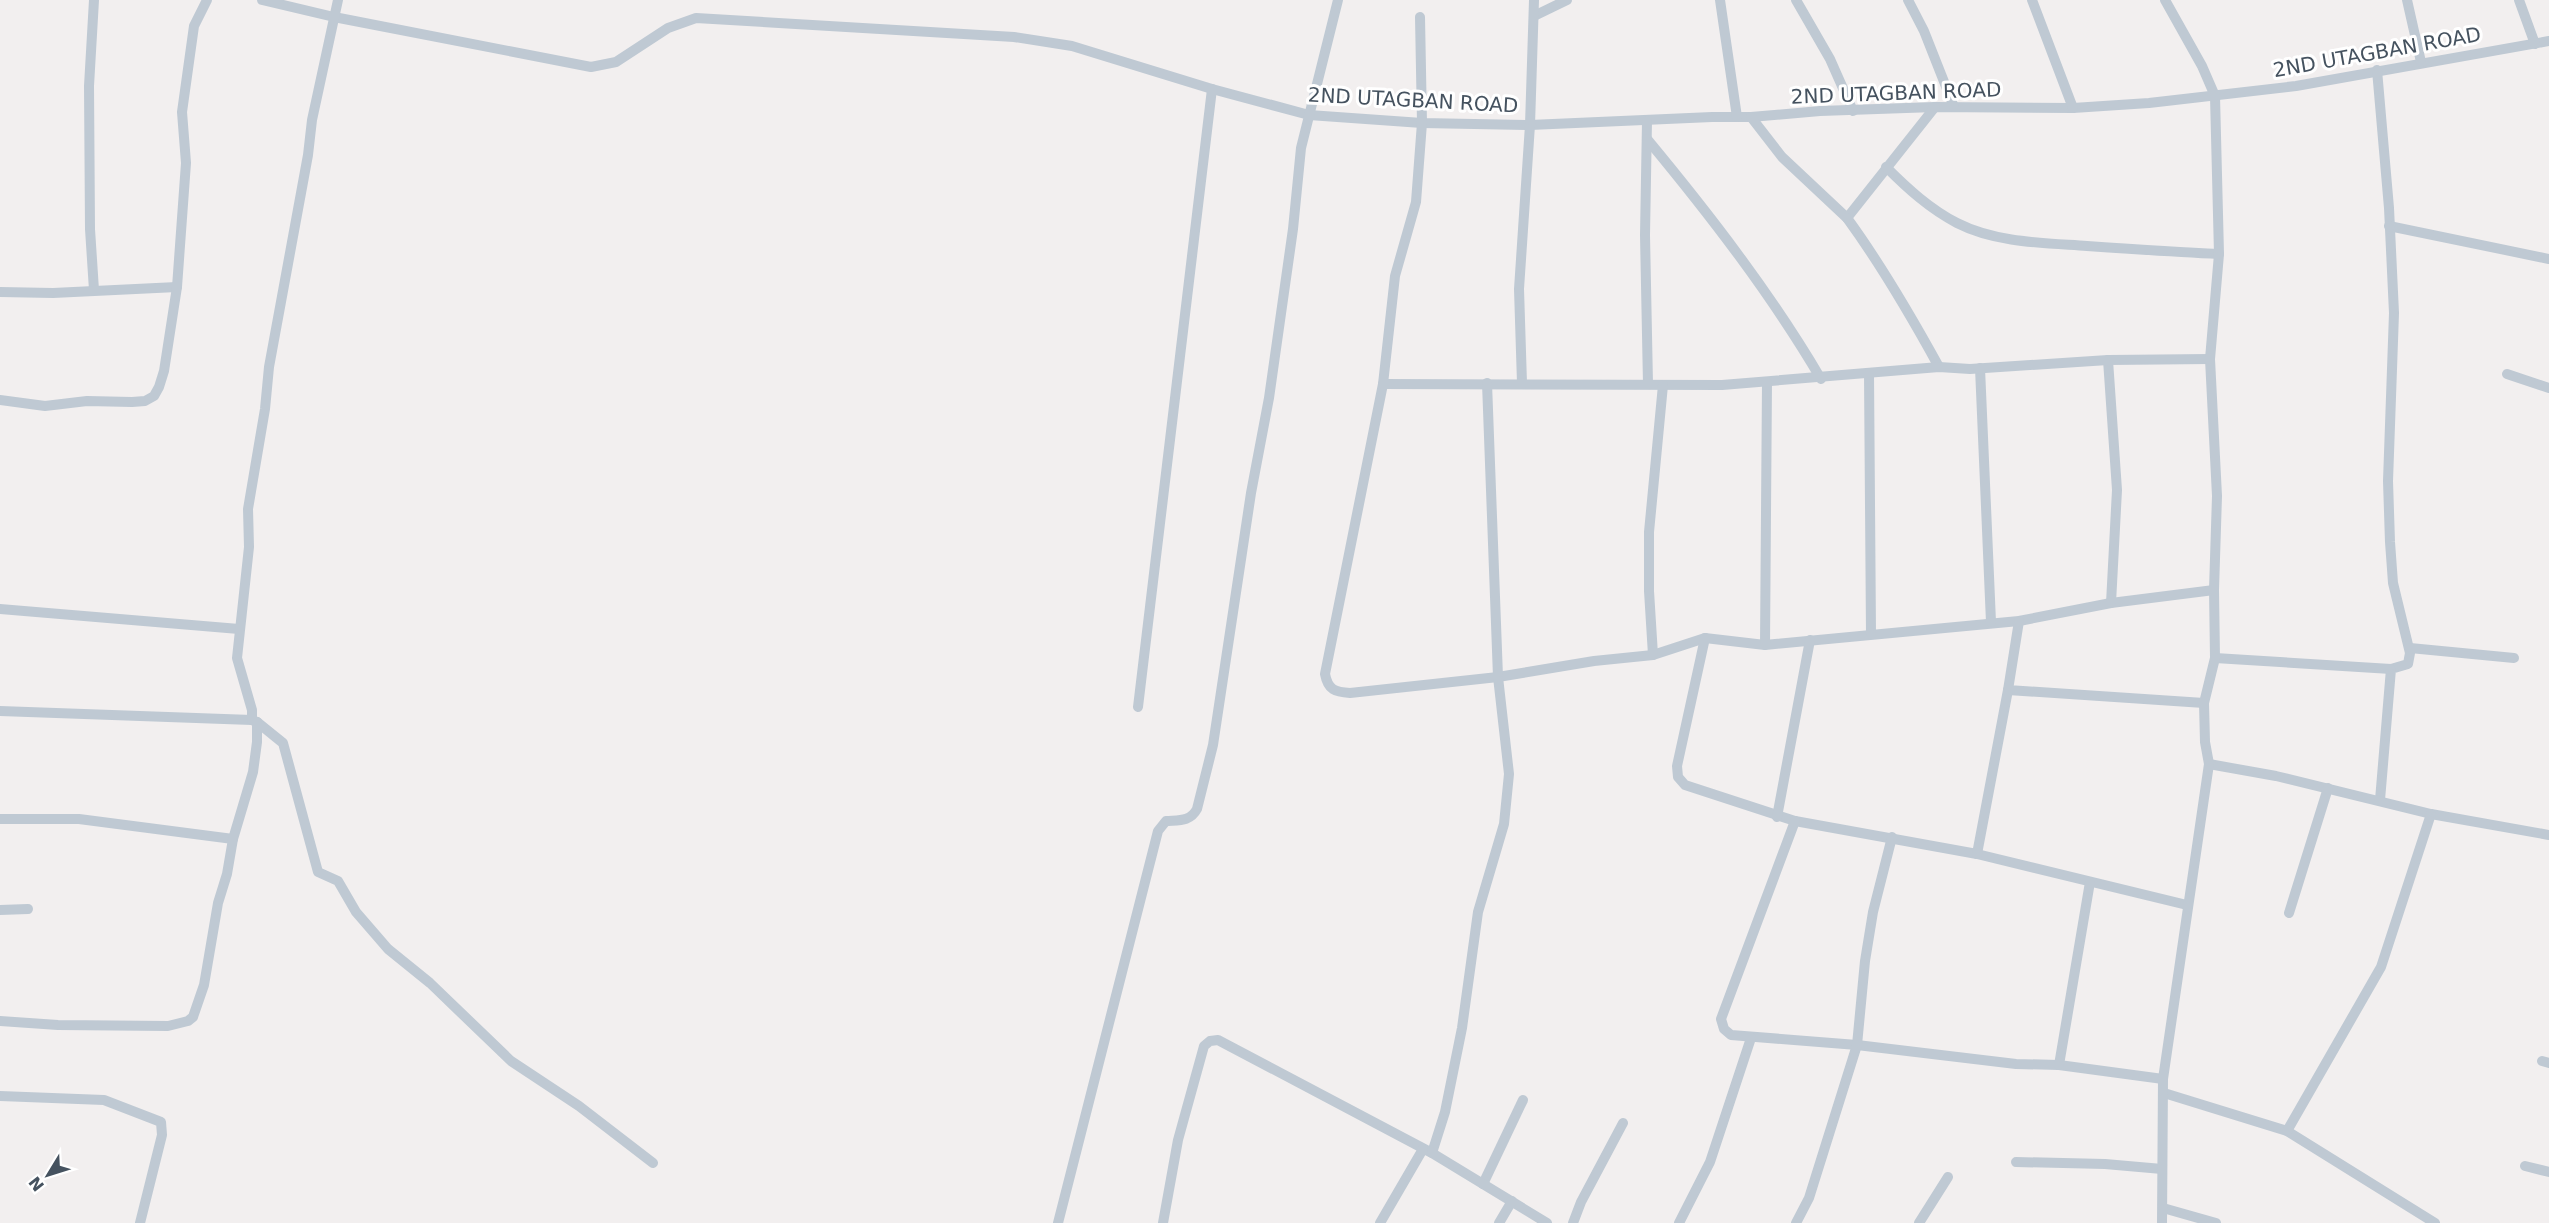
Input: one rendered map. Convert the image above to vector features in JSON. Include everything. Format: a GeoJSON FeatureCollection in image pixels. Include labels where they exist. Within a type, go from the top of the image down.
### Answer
{"type":"FeatureCollection","features":[{"type":"Feature","properties":{"kind":"street"},"geometry":{"type":"LineString","coordinates":[[94,0],[89,86],[90,229],[94,290]]}},
{"type":"Feature","properties":{"kind":"street"},"geometry":{"type":"LineString","coordinates":[[0,400],[45,406],[87,401],[145,401],[153,396],[164,371],[177,287],[186,163],[182,112],[194,26],[207,0]]}},
{"type":"Feature","properties":{"kind":"street","name":"2ND UTAGBAN ROAD"},"geometry":{"type":"LineString","coordinates":[[262,0],[334,17],[591,67],[616,62],[668,28],[696,18],[1014,37],[1072,46],[1212,89],[1309,115],[1422,123],[1530,125],[1751,117],[1820,111],[1935,107],[2073,108],[2215,96],[2296,86],[2549,41]]}},
{"type":"Feature","properties":{"kind":"street"},"geometry":{"type":"LineString","coordinates":[[0,1021],[58,1025],[168,1026],[188,1021],[193,1017],[204,985],[218,903],[227,874],[233,839],[253,772],[257,742],[252,710],[237,658],[249,547],[248,509],[265,409],[269,367],[308,156],[312,120],[338,0]]}},
{"type":"Feature","properties":{"kind":"street"},"geometry":{"type":"LineString","coordinates":[[1058,1223],[1158,831],[1166,821],[1185,820],[1193,816],[1197,809],[1213,745],[1251,493],[1269,398],[1293,229],[1301,148],[1338,0]]}},
{"type":"Feature","properties":{"kind":"street"},"geometry":{"type":"LineString","coordinates":[[1522,383],[1519,289],[1530,125],[1534,0]]}},
{"type":"Feature","properties":{"kind":"street"},"geometry":{"type":"LineString","coordinates":[[1534,16],[1567,0]]}},
{"type":"Feature","properties":{"kind":"street"},"geometry":{"type":"LineString","coordinates":[[1720,0],[1737,117]]}},
{"type":"Feature","properties":{"kind":"street"},"geometry":{"type":"LineString","coordinates":[[1796,0],[1830,59],[1853,111]]}},
{"type":"Feature","properties":{"kind":"street"},"geometry":{"type":"LineString","coordinates":[[1908,0],[1924,31],[1954,107]]}},
{"type":"Feature","properties":{"kind":"street"},"geometry":{"type":"LineString","coordinates":[[2032,0],[2073,108]]}},
{"type":"Feature","properties":{"kind":"street"},"geometry":{"type":"LineString","coordinates":[[2162,1223],[2163,1079],[2209,764],[2205,742],[2204,703],[2215,658],[2214,590],[2217,496],[2210,359],[2219,254],[2215,96],[2202,66],[2164,0]]}},
{"type":"Feature","properties":{"kind":"street"},"geometry":{"type":"LineString","coordinates":[[2407,0],[2421,62]]}},
{"type":"Feature","properties":{"kind":"street"},"geometry":{"type":"LineString","coordinates":[[2520,0],[2535,44]]}},
{"type":"Feature","properties":{"kind":"street"},"geometry":{"type":"LineString","coordinates":[[1420,16],[1422,123],[1416,202],[1395,276],[1383,384],[1325,674],[1327,685],[1335,692],[1350,693],[1498,677],[1594,661],[1653,655],[1705,638],[1765,645],[2019,621],[2111,603],[2214,590]]}},
{"type":"Feature","properties":{"kind":"street"},"geometry":{"type":"LineString","coordinates":[[2215,658],[2391,669],[2408,664],[2410,648],[2393,583],[2390,542],[2388,482],[2394,313],[2390,225],[2377,70]]}},
{"type":"Feature","properties":{"kind":"street"},"geometry":{"type":"LineString","coordinates":[[1138,707],[1212,89]]}},
{"type":"Feature","properties":{"kind":"street"},"geometry":{"type":"LineString","coordinates":[[1847,218],[1935,107]]}},
{"type":"Feature","properties":{"kind":"street"},"geometry":{"type":"LineString","coordinates":[[1751,117],[1782,157],[1847,218],[1904,303],[1939,368]]}},
{"type":"Feature","properties":{"kind":"street"},"geometry":{"type":"LineString","coordinates":[[1647,121],[1645,235],[1648,384]]}},
{"type":"Feature","properties":{"kind":"street"},"geometry":{"type":"LineString","coordinates":[[1647,139],[1769,297],[1821,379]]}},
{"type":"Feature","properties":{"kind":"street"},"geometry":{"type":"LineString","coordinates":[[1886,167],[1933,209],[1959,224],[1984,233],[2058,244],[2219,254]]}},
{"type":"Feature","properties":{"kind":"street"},"geometry":{"type":"LineString","coordinates":[[2390,225],[2549,259]]}},
{"type":"Feature","properties":{"kind":"street"},"geometry":{"type":"LineString","coordinates":[[0,292],[177,287]]}},
{"type":"Feature","properties":{"kind":"street"},"geometry":{"type":"LineString","coordinates":[[1383,384],[1663,385],[1767,382],[1939,368],[1980,368],[2108,360],[2210,359]]}},
{"type":"Feature","properties":{"kind":"street"},"geometry":{"type":"LineString","coordinates":[[2108,360],[2117,490],[2111,603]]}},
{"type":"Feature","properties":{"kind":"street"},"geometry":{"type":"LineString","coordinates":[[1980,368],[1990,622]]}},
{"type":"Feature","properties":{"kind":"street"},"geometry":{"type":"LineString","coordinates":[[1869,374],[1871,634]]}},
{"type":"Feature","properties":{"kind":"street"},"geometry":{"type":"LineString","coordinates":[[2507,374],[2549,388]]}},
{"type":"Feature","properties":{"kind":"street"},"geometry":{"type":"LineString","coordinates":[[1765,645],[1767,382]]}},
{"type":"Feature","properties":{"kind":"street"},"geometry":{"type":"LineString","coordinates":[[1380,1223],[1427,1151],[1445,1112],[1462,1028],[1478,912],[1504,824],[1509,774],[1498,677],[1487,383]]}},
{"type":"Feature","properties":{"kind":"street"},"geometry":{"type":"LineString","coordinates":[[1653,655],[1649,591],[1649,532],[1663,385]]}},
{"type":"Feature","properties":{"kind":"street"},"geometry":{"type":"LineString","coordinates":[[0,609],[239,629]]}},
{"type":"Feature","properties":{"kind":"street"},"geometry":{"type":"LineString","coordinates":[[1977,854],[2019,621]]}},
{"type":"Feature","properties":{"kind":"street"},"geometry":{"type":"LineString","coordinates":[[1705,638],[1677,766],[1678,777],[1685,785],[1777,817],[1977,854],[2187,905]]}},
{"type":"Feature","properties":{"kind":"street"},"geometry":{"type":"LineString","coordinates":[[1777,817],[1810,640]]}},
{"type":"Feature","properties":{"kind":"street"},"geometry":{"type":"LineString","coordinates":[[2410,648],[2514,658]]}},
{"type":"Feature","properties":{"kind":"street"},"geometry":{"type":"LineString","coordinates":[[2380,800],[2391,669]]}},
{"type":"Feature","properties":{"kind":"street"},"geometry":{"type":"LineString","coordinates":[[2008,690],[2204,703]]}},
{"type":"Feature","properties":{"kind":"street"},"geometry":{"type":"LineString","coordinates":[[0,711],[254,721],[283,744],[318,872],[338,881],[368,928],[388,949],[430,983],[511,1061],[579,1106],[653,1162]]}},
{"type":"Feature","properties":{"kind":"street"},"geometry":{"type":"LineString","coordinates":[[2209,764],[2328,788],[2432,814],[2549,835]]}},
{"type":"Feature","properties":{"kind":"street"},"geometry":{"type":"LineString","coordinates":[[2289,913],[2328,788]]}},
{"type":"Feature","properties":{"kind":"street"},"geometry":{"type":"LineString","coordinates":[[2287,1131],[2381,966],[2432,814]]}},
{"type":"Feature","properties":{"kind":"street"},"geometry":{"type":"LineString","coordinates":[[0,819],[79,819],[233,839]]}},
{"type":"Feature","properties":{"kind":"street"},"geometry":{"type":"LineString","coordinates":[[1795,821],[1721,1019],[1724,1029],[1731,1035],[1857,1045],[2016,1064],[2059,1065],[2163,1079]]}},
{"type":"Feature","properties":{"kind":"street"},"geometry":{"type":"LineString","coordinates":[[1796,1223],[1809,1198],[1857,1045],[1865,962],[1873,912],[1892,837]]}},
{"type":"Feature","properties":{"kind":"street"},"geometry":{"type":"LineString","coordinates":[[2059,1065],[2090,882]]}},
{"type":"Feature","properties":{"kind":"street"},"geometry":{"type":"LineString","coordinates":[[0,910],[28,909]]}},
{"type":"Feature","properties":{"kind":"street"},"geometry":{"type":"LineString","coordinates":[[1679,1223],[1710,1162],[1751,1038]]}},
{"type":"Feature","properties":{"kind":"street"},"geometry":{"type":"LineString","coordinates":[[1163,1223],[1178,1140],[1204,1046],[1210,1041],[1218,1040],[1427,1151],[1547,1223]]}},
{"type":"Feature","properties":{"kind":"street"},"geometry":{"type":"LineString","coordinates":[[2164,1093],[2287,1131],[2435,1223]]}},
{"type":"Feature","properties":{"kind":"street"},"geometry":{"type":"LineString","coordinates":[[0,1096],[104,1100],[161,1122],[162,1135],[140,1223]]}},
{"type":"Feature","properties":{"kind":"street"},"geometry":{"type":"LineString","coordinates":[[1483,1184],[1523,1100]]}},
{"type":"Feature","properties":{"kind":"street"},"geometry":{"type":"LineString","coordinates":[[1574,1223],[1581,1202],[1623,1123]]}},
{"type":"Feature","properties":{"kind":"street"},"geometry":{"type":"LineString","coordinates":[[2016,1162],[2105,1164],[2162,1169]]}},
{"type":"Feature","properties":{"kind":"street"},"geometry":{"type":"LineString","coordinates":[[2525,1166],[2549,1172]]}},
{"type":"Feature","properties":{"kind":"street"},"geometry":{"type":"LineString","coordinates":[[1919,1223],[1948,1177]]}},
{"type":"Feature","properties":{"kind":"street"},"geometry":{"type":"LineString","coordinates":[[1499,1223],[1512,1201]]}},
{"type":"Feature","properties":{"kind":"street"},"geometry":{"type":"LineString","coordinates":[[2163,1208],[2216,1223]]}}]}
